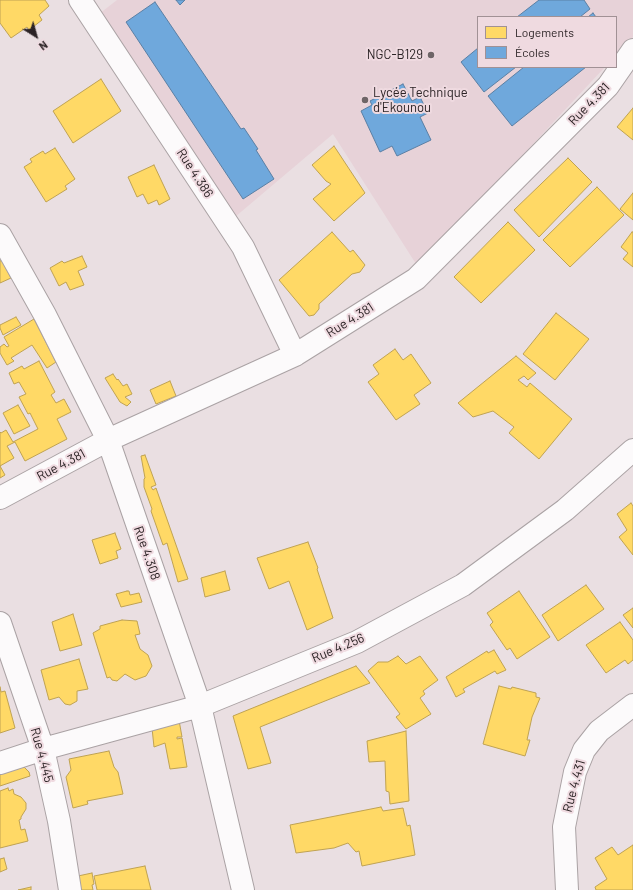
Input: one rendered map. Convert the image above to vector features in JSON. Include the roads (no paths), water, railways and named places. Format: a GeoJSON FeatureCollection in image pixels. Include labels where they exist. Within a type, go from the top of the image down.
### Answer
{"type":"FeatureCollection","features":[{"type":"Feature","properties":{"kind":"street","name":"Rue 4.386"},"geometry":{"type":"LineString","coordinates":[[80,0],[243,247],[295,355]]}},
{"type":"Feature","properties":{"kind":"street","name":"Rue 4.381"},"geometry":{"type":"LineString","coordinates":[[0,498],[108,440],[295,355],[416,279],[608,86],[633,50]]}},
{"type":"Feature","properties":{"kind":"street","name":"Rue 4.308"},"geometry":{"type":"LineString","coordinates":[[0,235],[45,315],[108,440],[200,706],[243,890]]}},
{"type":"Feature","properties":{"kind":"street","name":"Rue 4.256"},"geometry":{"type":"LineString","coordinates":[[0,763],[43,749],[200,706],[357,642],[463,586],[565,510],[633,450]]}},
{"type":"Feature","properties":{"kind":"street","name":"Rue 4.445"},"geometry":{"type":"LineString","coordinates":[[0,623],[43,749],[59,821],[70,890]]}},
{"type":"Feature","properties":{"kind":"street","name":"Rue 4.431"},"geometry":{"type":"LineString","coordinates":[[567,890],[564,827],[575,772],[584,750],[599,731],[633,705]]}},
{"type":"Feature","properties":{"kind":"place","name":"NGC-B129"},"geometry":{"type":"Point","coordinates":[431,55]}},
{"type":"Feature","properties":{"kind":"place","name":"Lycée Technique d'Ekounou"},"geometry":{"type":"Point","coordinates":[365,100]}}]}
